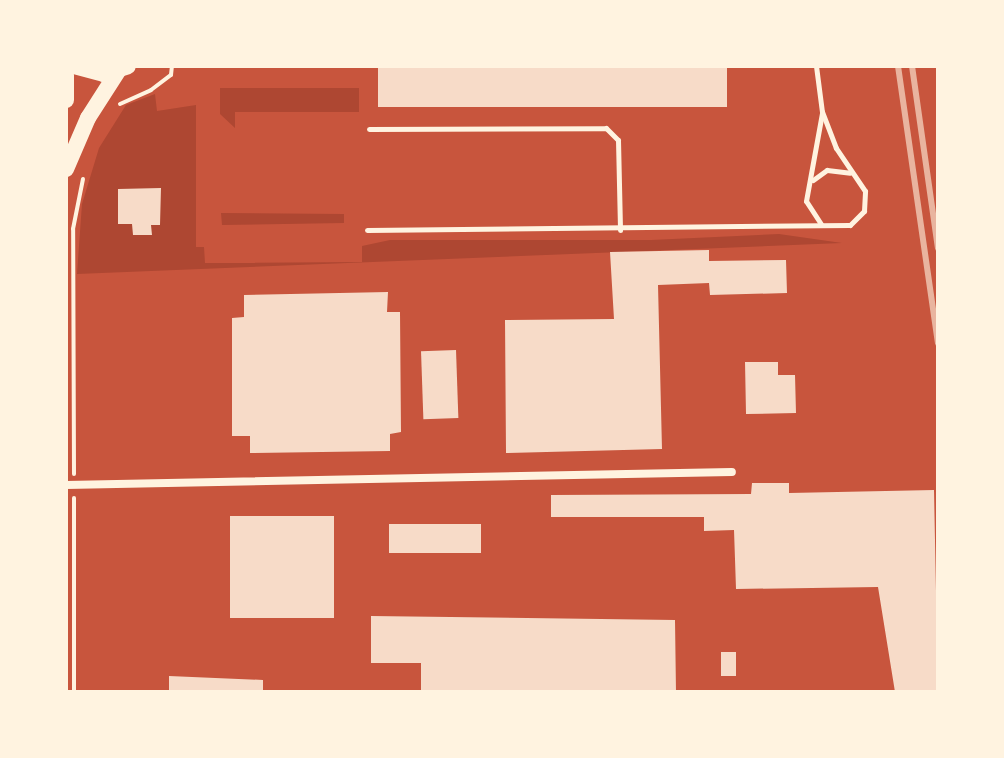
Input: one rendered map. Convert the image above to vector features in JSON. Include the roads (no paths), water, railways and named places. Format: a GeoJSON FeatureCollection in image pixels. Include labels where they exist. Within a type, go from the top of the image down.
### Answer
{"type":"FeatureCollection","features":[{"type":"Feature","properties":{"kind":"main road"},"geometry":{"type":"LineString","coordinates":[[74,66],[90,73],[123,69]]}},
{"type":"Feature","properties":{"kind":"main road"},"geometry":{"type":"LineString","coordinates":[[66,169],[79,136],[123,69]]}},
{"type":"Feature","properties":{"kind":"main road"},"geometry":{"type":"LineString","coordinates":[[66,75],[66,100]]}},
{"type":"Feature","properties":{"kind":"street"},"geometry":{"type":"LineString","coordinates":[[70,485],[732,472]]}},
{"type":"Feature","properties":{"kind":"lane"},"geometry":{"type":"LineString","coordinates":[[367,230],[620,230],[822,225],[841,228],[858,219],[866,201],[855,175],[836,148],[822,112],[816,66]]}},
{"type":"Feature","properties":{"kind":"lane"},"geometry":{"type":"LineString","coordinates":[[822,112],[809,210],[822,225]]}},
{"type":"Feature","properties":{"kind":"lane"},"geometry":{"type":"LineString","coordinates":[[369,129],[606,128],[618,140],[620,230]]}},
{"type":"Feature","properties":{"kind":"lane"},"geometry":{"type":"LineString","coordinates":[[811,182],[827,170],[855,175]]}},
{"type":"Feature","properties":{"kind":"railway"},"geometry":{"type":"LineString","coordinates":[[898,66],[938,343]]}},
{"type":"Feature","properties":{"kind":"railway"},"geometry":{"type":"LineString","coordinates":[[912,66],[938,248]]}}]}
